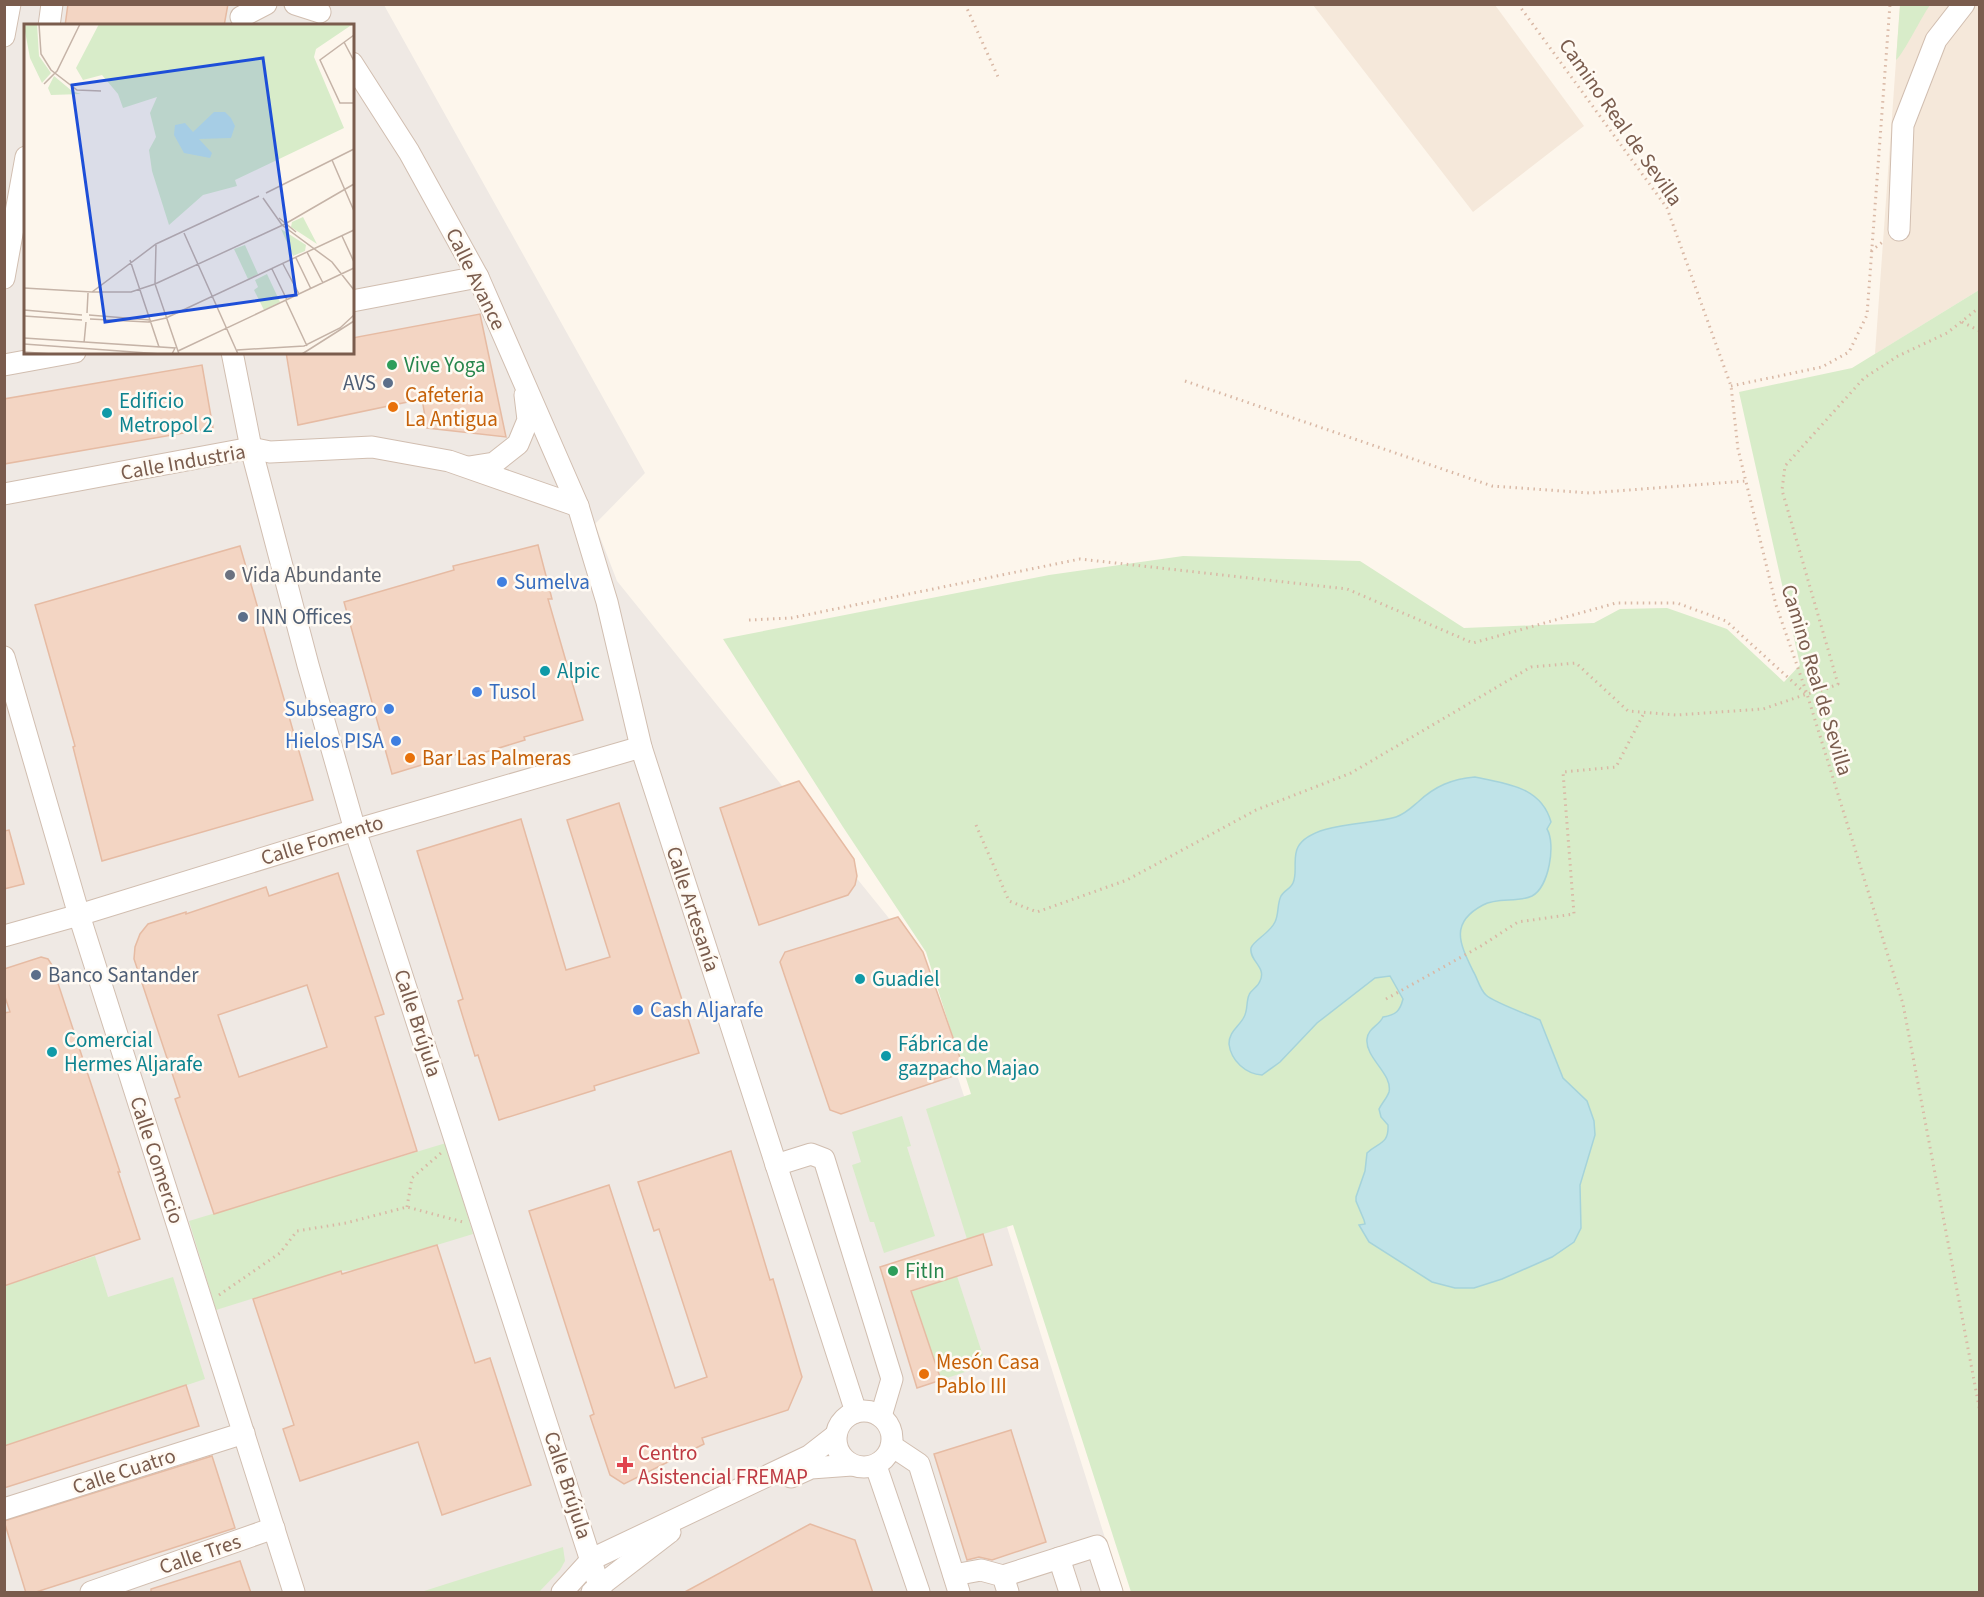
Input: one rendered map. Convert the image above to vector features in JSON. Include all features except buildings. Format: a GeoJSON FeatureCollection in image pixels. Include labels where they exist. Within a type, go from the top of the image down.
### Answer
{"type":"FeatureCollection","features":[{"type":"Feature","properties":{"kind":"street"},"geometry":{"type":"LineString","coordinates":[[4,36],[10,4]]}},
{"type":"Feature","properties":{"kind":"street"},"geometry":{"type":"LineString","coordinates":[[49,24],[52,4]]}},
{"type":"Feature","properties":{"kind":"street"},"geometry":{"type":"LineString","coordinates":[[242,16],[266,4]]}},
{"type":"Feature","properties":{"kind":"street"},"geometry":{"type":"LineString","coordinates":[[295,4],[321,14]]}},
{"type":"Feature","properties":{"kind":"street"},"geometry":{"type":"LineString","coordinates":[[1899,230],[1903,124],[1936,40],[1964,4]]}},
{"type":"Feature","properties":{"kind":"street","name":"Calle Avance"},"geometry":{"type":"LineString","coordinates":[[354,66],[409,152],[478,277],[578,506]]}},
{"type":"Feature","properties":{"kind":"street"},"geometry":{"type":"LineString","coordinates":[[4,278],[24,169]]}},
{"type":"Feature","properties":{"kind":"street"},"geometry":{"type":"LineString","coordinates":[[354,301],[478,277]]}},
{"type":"Feature","properties":{"kind":"street"},"geometry":{"type":"LineString","coordinates":[[4,365],[64,354]]}},
{"type":"Feature","properties":{"kind":"street"},"geometry":{"type":"LineString","coordinates":[[232,354],[251,448]]}},
{"type":"Feature","properties":{"kind":"street","name":"Calle Industria"},"geometry":{"type":"LineString","coordinates":[[468,467],[494,463],[518,444],[528,420],[524,382]]}},
{"type":"Feature","properties":{"kind":"street","name":"Calle Industria"},"geometry":{"type":"LineString","coordinates":[[4,494],[251,448],[270,452],[372,447],[449,461],[578,506]]}},
{"type":"Feature","properties":{"kind":"street","name":"Calle Brújula"},"geometry":{"type":"LineString","coordinates":[[251,448],[308,665],[355,830],[592,1559],[597,1590]]}},
{"type":"Feature","properties":{"kind":"street","name":"Calle Artesanía"},"geometry":{"type":"LineString","coordinates":[[578,506],[607,602],[641,747],[856,1412]]}},
{"type":"Feature","properties":{"kind":"street","name":"Calle Comercio"},"geometry":{"type":"LineString","coordinates":[[4,657],[79,915],[294,1593]]}},
{"type":"Feature","properties":{"kind":"street","name":"Calle Fomento"},"geometry":{"type":"LineString","coordinates":[[4,936],[641,747]]}},
{"type":"Feature","properties":{"kind":"street"},"geometry":{"type":"LineString","coordinates":[[776,1165],[811,1154],[824,1159],[892,1379],[881,1416]]}},
{"type":"Feature","properties":{"kind":"street"},"geometry":{"type":"LineString","coordinates":[[597,1590],[673,1530],[811,1468],[876,1466],[890,1453],[892,1446],[889,1425],[881,1416],[866,1411],[856,1412],[843,1420],[836,1435],[836,1444],[839,1452],[852,1465]]}},
{"type":"Feature","properties":{"kind":"street","name":"Calle Cuatro"},"geometry":{"type":"LineString","coordinates":[[4,1509],[244,1433]]}},
{"type":"Feature","properties":{"kind":"street"},"geometry":{"type":"LineString","coordinates":[[561,1593],[592,1559],[809,1456],[836,1435]]}},
{"type":"Feature","properties":{"kind":"street"},"geometry":{"type":"LineString","coordinates":[[892,1446],[919,1464],[957,1584],[981,1570],[1005,1584],[1059,1558],[1097,1546],[1112,1593]]}},
{"type":"Feature","properties":{"kind":"street"},"geometry":{"type":"LineString","coordinates":[[876,1466],[919,1593]]}},
{"type":"Feature","properties":{"kind":"street","name":"Calle Tres"},"geometry":{"type":"LineString","coordinates":[[91,1593],[274,1528]]}},
{"type":"Feature","properties":{"kind":"street"},"geometry":{"type":"LineString","coordinates":[[1059,1558],[1070,1593]]}},
{"type":"Feature","properties":{"kind":"path"},"geometry":{"type":"LineString","coordinates":[[965,4],[999,79]]}},
{"type":"Feature","properties":{"kind":"path","name":"Camino Real de Sevilla"},"geometry":{"type":"LineString","coordinates":[[1518,4],[1667,208],[1731,386],[1738,449],[1776,604],[1807,694],[1903,1004],[1980,1412]]}},
{"type":"Feature","properties":{"kind":"path"},"geometry":{"type":"LineString","coordinates":[[1731,386],[1822,368],[1850,352],[1867,315],[1890,4]]}},
{"type":"Feature","properties":{"kind":"path"},"geometry":{"type":"LineString","coordinates":[[976,825],[1009,901],[1037,912],[1126,880],[1256,810],[1351,773],[1531,667],[1576,663],[1628,711],[1676,715],[1763,709],[1838,684],[1782,490],[1785,466],[1864,378],[1898,356],[1947,333],[1980,307]]}},
{"type":"Feature","properties":{"kind":"path"},"geometry":{"type":"LineString","coordinates":[[1962,322],[1980,332]]}},
{"type":"Feature","properties":{"kind":"path"},"geometry":{"type":"LineString","coordinates":[[1185,381],[1492,486],[1590,494],[1746,481]]}},
{"type":"Feature","properties":{"kind":"path"},"geometry":{"type":"LineString","coordinates":[[749,620],[791,618],[1080,559],[1347,589],[1473,643],[1616,603],[1677,603],[1726,621],[1807,694]]}},
{"type":"Feature","properties":{"kind":"path"},"geometry":{"type":"LineString","coordinates":[[1386,999],[1481,946],[1518,922],[1574,914],[1563,772],[1616,767],[1645,712]]}},
{"type":"Feature","properties":{"kind":"path"},"geometry":{"type":"LineString","coordinates":[[407,1206],[412,1178],[456,1140]]}},
{"type":"Feature","properties":{"kind":"path"},"geometry":{"type":"LineString","coordinates":[[204,1307],[237,1281],[280,1253],[297,1231],[346,1223],[407,1206],[484,1229]]}},
{"type":"Feature","properties":{"kind":"shaded area"},"geometry":{"type":"Polygon","coordinates":[[[5,5],[384,5],[645,473],[595,524],[617,581],[917,953],[1007,1227],[1122,1592],[5,1592],[5,5]]]}},
{"type":"Feature","properties":{"kind":"shaded area"},"geometry":{"type":"Polygon","coordinates":[[[1313,5],[1495,5],[1584,126],[1473,212],[1313,5]]]}},
{"type":"Feature","properties":{"kind":"shaded area"},"geometry":{"type":"Polygon","coordinates":[[[1900,5],[1979,5],[1979,290],[1875,354],[1900,5]]]}},
{"type":"Feature","properties":{"kind":"green space"},"geometry":{"type":"Polygon","coordinates":[[[1900,5],[1930,5],[1896,60],[1900,5]]]}},
{"type":"Feature","properties":{"kind":"green space"},"geometry":{"type":"Polygon","coordinates":[[[1979,290],[1979,1592],[1131,1592],[1013,1225],[967,1239],[926,1109],[971,1094],[926,952],[723,639],[1049,575],[1183,556],[1360,561],[1464,628],[1594,623],[1620,609],[1667,608],[1727,629],[1784,682],[1800,665],[1739,392],[1852,368],[1979,290]]]}},
{"type":"Feature","properties":{"kind":"green space"},"geometry":{"type":"Polygon","coordinates":[[[902,1116],[911,1146],[907,1147],[935,1236],[884,1253],[874,1222],[870,1222],[852,1165],[861,1162],[852,1132],[902,1116]]]}},
{"type":"Feature","properties":{"kind":"green space"},"geometry":{"type":"Polygon","coordinates":[[[446,1143],[473,1234],[355,1270],[341,1271],[216,1310],[189,1221],[446,1143]]]}},
{"type":"Feature","properties":{"kind":"green space"},"geometry":{"type":"Polygon","coordinates":[[[95,1256],[108,1297],[173,1277],[205,1379],[5,1446],[4,1286],[95,1256]]]}},
{"type":"Feature","properties":{"kind":"green space"},"geometry":{"type":"Polygon","coordinates":[[[957,1276],[986,1365],[941,1380],[911,1292],[957,1276]]]}},
{"type":"Feature","properties":{"kind":"green space"},"geometry":{"type":"Polygon","coordinates":[[[563,1547],[565,1561],[560,1570],[539,1592],[421,1592],[563,1547]]]}},
{"type":"Feature","properties":{"kind":"water"},"geometry":{"type":"Polygon","coordinates":[[[1475,777],[1521,789],[1539,801],[1551,822],[1547,829],[1550,836],[1551,854],[1543,884],[1532,896],[1483,905],[1465,919],[1460,935],[1464,952],[1486,995],[1503,1005],[1540,1020],[1563,1078],[1587,1101],[1594,1121],[1595,1135],[1580,1185],[1581,1228],[1574,1242],[1552,1257],[1502,1279],[1474,1288],[1455,1288],[1432,1282],[1369,1242],[1359,1225],[1365,1224],[1356,1197],[1365,1171],[1367,1153],[1385,1140],[1388,1131],[1388,1125],[1381,1117],[1379,1109],[1389,1092],[1389,1085],[1370,1053],[1367,1039],[1369,1032],[1383,1017],[1397,1012],[1402,1003],[1403,999],[1390,976],[1375,978],[1317,1023],[1280,1062],[1262,1075],[1240,1066],[1230,1050],[1229,1040],[1245,1014],[1249,995],[1262,976],[1251,953],[1251,948],[1275,922],[1281,896],[1292,885],[1294,879],[1296,851],[1305,839],[1329,829],[1396,817],[1408,811],[1424,796],[1437,788],[1451,782],[1475,777]]]}},
{"type":"Feature","properties":{"kind":"place","name":"Vive Yoga"},"geometry":{"type":"Point","coordinates":[392,365]}},
{"type":"Feature","properties":{"kind":"place","name":"AVS"},"geometry":{"type":"Point","coordinates":[388,383]}},
{"type":"Feature","properties":{"kind":"place","name":"Cafeteria La Antigua"},"geometry":{"type":"Point","coordinates":[393,407]}},
{"type":"Feature","properties":{"kind":"place","name":"Edificio Metropol 2"},"geometry":{"type":"Point","coordinates":[107,413]}},
{"type":"Feature","properties":{"kind":"place","name":"Vida Abundante"},"geometry":{"type":"Point","coordinates":[230,575]}},
{"type":"Feature","properties":{"kind":"place","name":"Sumelva"},"geometry":{"type":"Point","coordinates":[502,582]}},
{"type":"Feature","properties":{"kind":"place","name":"INN Offices"},"geometry":{"type":"Point","coordinates":[243,617]}},
{"type":"Feature","properties":{"kind":"place","name":"Alpic"},"geometry":{"type":"Point","coordinates":[545,671]}},
{"type":"Feature","properties":{"kind":"place","name":"Tusol"},"geometry":{"type":"Point","coordinates":[477,692]}},
{"type":"Feature","properties":{"kind":"place","name":"Subseagro"},"geometry":{"type":"Point","coordinates":[389,709]}},
{"type":"Feature","properties":{"kind":"place","name":"Hielos PISA"},"geometry":{"type":"Point","coordinates":[396,741]}},
{"type":"Feature","properties":{"kind":"place","name":"Bar Las Palmeras"},"geometry":{"type":"Point","coordinates":[410,758]}},
{"type":"Feature","properties":{"kind":"place","name":"Banco Santander"},"geometry":{"type":"Point","coordinates":[36,975]}},
{"type":"Feature","properties":{"kind":"place","name":"Guadiel"},"geometry":{"type":"Point","coordinates":[860,979]}},
{"type":"Feature","properties":{"kind":"place","name":"Cash Aljarafe"},"geometry":{"type":"Point","coordinates":[638,1010]}},
{"type":"Feature","properties":{"kind":"place","name":"Comercial Hermes Aljarafe"},"geometry":{"type":"Point","coordinates":[52,1052]}},
{"type":"Feature","properties":{"kind":"place","name":"Fábrica de gazpacho Majao"},"geometry":{"type":"Point","coordinates":[886,1056]}},
{"type":"Feature","properties":{"kind":"place","name":"FitIn"},"geometry":{"type":"Point","coordinates":[893,1271]}},
{"type":"Feature","properties":{"kind":"place","name":"Mesón Casa Pablo III"},"geometry":{"type":"Point","coordinates":[924,1374]}},
{"type":"Feature","properties":{"kind":"place","name":"Centro Asistencial FREMAP"},"geometry":{"type":"Point","coordinates":[625,1465]}}]}
